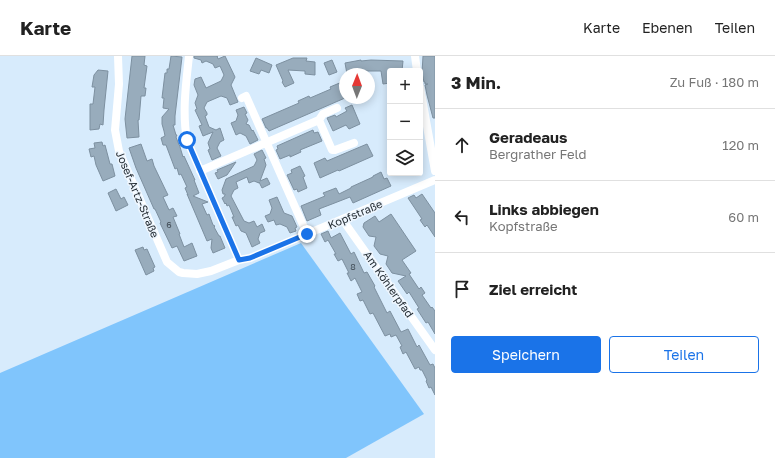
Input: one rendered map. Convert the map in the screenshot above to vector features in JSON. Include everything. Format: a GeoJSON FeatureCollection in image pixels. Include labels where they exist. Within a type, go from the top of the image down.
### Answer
{"type":"FeatureCollection","features":[{"type":"Feature","properties":{"kind":"street","name":"Josef-Artz-Straße"},"geometry":{"type":"LineString","coordinates":[[118,56],[119,84],[115,130],[119,150],[167,262],[179,272],[183,273]]}},
{"type":"Feature","properties":{"kind":"street"},"geometry":{"type":"LineString","coordinates":[[189,56],[184,104],[184,127],[187,140],[239,260]]}},
{"type":"Feature","properties":{"kind":"street"},"geometry":{"type":"LineString","coordinates":[[415,56],[417,68]]}},
{"type":"Feature","properties":{"kind":"street"},"geometry":{"type":"LineString","coordinates":[[242,98],[246,96],[307,234]]}},
{"type":"Feature","properties":{"kind":"street"},"geometry":{"type":"LineString","coordinates":[[423,104],[435,171]]}},
{"type":"Feature","properties":{"kind":"street"},"geometry":{"type":"LineString","coordinates":[[200,171],[319,120],[323,114],[337,108]]}},
{"type":"Feature","properties":{"kind":"street"},"geometry":{"type":"LineString","coordinates":[[319,120],[332,150],[354,143]]}},
{"type":"Feature","properties":{"kind":"street","name":"Kopfstraße"},"geometry":{"type":"LineString","coordinates":[[183,273],[197,274],[211,271],[239,260],[250,258],[435,180]]}},
{"type":"Feature","properties":{"kind":"street","name":"Am Köhlerpfad"},"geometry":{"type":"LineString","coordinates":[[343,219],[435,350]]}},
{"type":"Feature","properties":{"kind":"shaded area"},"geometry":{"type":"Polygon","coordinates":[[[301,243],[424,414],[346,458],[0,458],[0,373],[301,243]]]}},
{"type":"Feature","properties":{"kind":"building"},"geometry":{"type":"Polygon","coordinates":[[[132,56],[145,56],[144,65],[147,66],[144,88],[146,88],[145,96],[141,96],[138,120],[139,137],[127,138],[125,119],[132,56]]]}},
{"type":"Feature","properties":{"kind":"building"},"geometry":{"type":"Polygon","coordinates":[[[171,56],[182,57],[175,125],[173,125],[177,135],[176,137],[183,157],[184,156],[195,180],[199,193],[193,196],[208,202],[202,204],[207,215],[209,214],[225,248],[213,253],[211,248],[212,239],[207,241],[187,194],[188,195],[185,188],[187,187],[181,174],[179,175],[177,168],[175,169],[166,145],[163,145],[161,138],[165,136],[162,117],[169,109],[163,108],[164,98],[162,98],[165,73],[167,73],[167,69],[169,69],[171,56]]]}},
{"type":"Feature","properties":{"kind":"building"},"geometry":{"type":"Polygon","coordinates":[[[194,56],[217,56],[218,59],[225,56],[235,77],[231,85],[238,102],[230,105],[227,98],[221,96],[207,102],[204,108],[207,113],[205,116],[209,127],[216,130],[220,128],[224,140],[220,142],[217,148],[221,156],[212,160],[208,150],[210,149],[208,143],[213,132],[203,136],[199,126],[202,125],[195,110],[197,109],[195,103],[198,95],[194,85],[195,79],[201,77],[206,88],[221,81],[224,75],[220,66],[215,68],[213,64],[206,61],[202,63],[201,60],[194,58],[194,56]]]}},
{"type":"Feature","properties":{"kind":"building"},"geometry":{"type":"Polygon","coordinates":[[[423,56],[435,56],[435,118],[433,118],[427,95],[425,85],[428,84],[425,84],[424,82],[423,56]]]}},
{"type":"Feature","properties":{"kind":"building"},"geometry":{"type":"Polygon","coordinates":[[[256,58],[272,65],[269,73],[261,70],[259,74],[250,71],[256,58]]]}},
{"type":"Feature","properties":{"kind":"building"},"geometry":{"type":"Polygon","coordinates":[[[293,58],[307,58],[306,61],[315,62],[315,75],[305,74],[305,71],[288,70],[294,83],[285,87],[276,65],[293,58]]]}},
{"type":"Feature","properties":{"kind":"building"},"geometry":{"type":"Polygon","coordinates":[[[332,60],[337,72],[329,75],[324,63],[332,60]]]}},
{"type":"Feature","properties":{"kind":"building"},"geometry":{"type":"Polygon","coordinates":[[[361,60],[403,61],[402,68],[387,68],[387,83],[383,84],[381,71],[375,71],[375,68],[346,68],[345,63],[361,60]]]}},
{"type":"Feature","properties":{"kind":"building"},"geometry":{"type":"Polygon","coordinates":[[[98,70],[108,71],[103,125],[100,124],[99,129],[90,130],[90,104],[93,104],[95,87],[92,87],[94,75],[98,70]]]}},
{"type":"Feature","properties":{"kind":"building"},"geometry":{"type":"Polygon","coordinates":[[[339,83],[339,101],[269,131],[266,128],[262,119],[299,103],[298,101],[309,96],[310,98],[331,89],[330,87],[339,83]]]}},
{"type":"Feature","properties":{"kind":"building"},"geometry":{"type":"Polygon","coordinates":[[[352,105],[360,124],[349,129],[346,125],[333,131],[327,118],[335,115],[336,117],[347,111],[345,108],[352,105]]]}},
{"type":"Feature","properties":{"kind":"building"},"geometry":{"type":"Polygon","coordinates":[[[244,107],[248,120],[246,124],[249,125],[252,131],[253,130],[258,140],[250,144],[246,136],[240,133],[236,135],[231,123],[236,121],[238,115],[236,110],[244,107]]]}},
{"type":"Feature","properties":{"kind":"building"},"geometry":{"type":"Polygon","coordinates":[[[313,130],[314,133],[318,132],[322,141],[300,150],[301,152],[290,157],[290,155],[280,159],[276,150],[278,149],[277,146],[313,130]]]}},
{"type":"Feature","properties":{"kind":"building"},"geometry":{"type":"Polygon","coordinates":[[[102,142],[103,146],[105,145],[115,176],[103,181],[94,156],[91,157],[89,149],[95,148],[94,143],[102,142]]]}},
{"type":"Feature","properties":{"kind":"building"},"geometry":{"type":"Polygon","coordinates":[[[141,144],[147,161],[152,159],[168,195],[163,197],[169,210],[173,208],[177,216],[173,217],[184,247],[192,243],[197,256],[184,261],[177,246],[172,248],[136,168],[129,148],[141,144]]]}},
{"type":"Feature","properties":{"kind":"building"},"geometry":{"type":"Polygon","coordinates":[[[367,144],[373,156],[320,178],[314,163],[325,158],[327,161],[367,144]]]}},
{"type":"Feature","properties":{"kind":"building"},"geometry":{"type":"Polygon","coordinates":[[[262,150],[266,158],[264,159],[266,165],[260,181],[267,178],[270,184],[262,188],[259,182],[254,181],[249,183],[247,177],[236,182],[238,188],[234,190],[231,196],[244,221],[249,223],[254,221],[257,227],[262,224],[265,231],[260,233],[258,239],[260,243],[252,247],[246,233],[241,231],[238,225],[236,226],[229,205],[227,206],[226,203],[225,204],[222,198],[225,194],[223,194],[222,190],[226,179],[254,166],[257,160],[254,154],[262,150]]]}},
{"type":"Feature","properties":{"kind":"building"},"geometry":{"type":"Polygon","coordinates":[[[236,162],[227,175],[218,179],[215,173],[218,172],[217,170],[236,162]]]}},
{"type":"Feature","properties":{"kind":"building"},"geometry":{"type":"Polygon","coordinates":[[[300,166],[305,176],[303,177],[307,188],[298,192],[297,189],[294,190],[287,175],[292,173],[291,170],[300,166]]]}},
{"type":"Feature","properties":{"kind":"building"},"geometry":{"type":"Polygon","coordinates":[[[381,172],[384,179],[387,178],[391,186],[353,203],[350,197],[319,209],[321,215],[307,221],[301,206],[325,196],[323,193],[336,188],[339,194],[381,172]]]}},
{"type":"Feature","properties":{"kind":"building"},"geometry":{"type":"Polygon","coordinates":[[[116,189],[121,199],[124,197],[128,205],[116,211],[108,193],[116,189]]]}},
{"type":"Feature","properties":{"kind":"building"},"geometry":{"type":"Polygon","coordinates":[[[422,194],[435,213],[435,237],[427,225],[425,227],[420,220],[422,219],[408,198],[414,195],[416,198],[422,194]]]}},
{"type":"Feature","properties":{"kind":"building"},"geometry":{"type":"Polygon","coordinates":[[[277,197],[284,213],[292,216],[297,227],[295,228],[296,231],[290,233],[287,227],[280,224],[276,225],[274,220],[268,222],[265,216],[270,214],[272,208],[269,200],[277,197]]]}},
{"type":"Feature","properties":{"kind":"building"},"geometry":{"type":"Polygon","coordinates":[[[391,214],[416,251],[402,260],[419,289],[421,287],[425,293],[422,295],[431,308],[432,307],[435,311],[435,334],[428,322],[426,323],[417,309],[419,308],[409,292],[407,294],[398,281],[406,276],[392,273],[386,264],[388,256],[380,254],[374,246],[376,237],[369,236],[363,227],[364,223],[375,216],[379,222],[391,214]]]}},
{"type":"Feature","properties":{"kind":"building"},"geometry":{"type":"Polygon","coordinates":[[[328,231],[331,238],[340,233],[351,254],[354,252],[364,273],[367,272],[387,313],[390,311],[401,332],[408,329],[417,347],[419,345],[430,365],[433,364],[435,368],[435,395],[431,387],[429,388],[422,370],[420,370],[419,367],[415,369],[406,352],[403,354],[400,347],[402,346],[396,335],[391,337],[390,334],[385,336],[373,313],[370,314],[363,300],[360,301],[357,294],[362,292],[355,278],[351,281],[342,259],[338,261],[334,254],[336,254],[328,240],[325,242],[321,234],[328,231]]]}},
{"type":"Feature","properties":{"kind":"building"},"geometry":{"type":"Polygon","coordinates":[[[143,247],[144,250],[147,249],[155,267],[153,268],[154,271],[146,275],[135,250],[143,247]]]}},
{"type":"Feature","properties":{"kind":"route"},"geometry":{"type":"LineString","coordinates":[[187,140],[239,260],[250,258],[307,234]]}}]}
